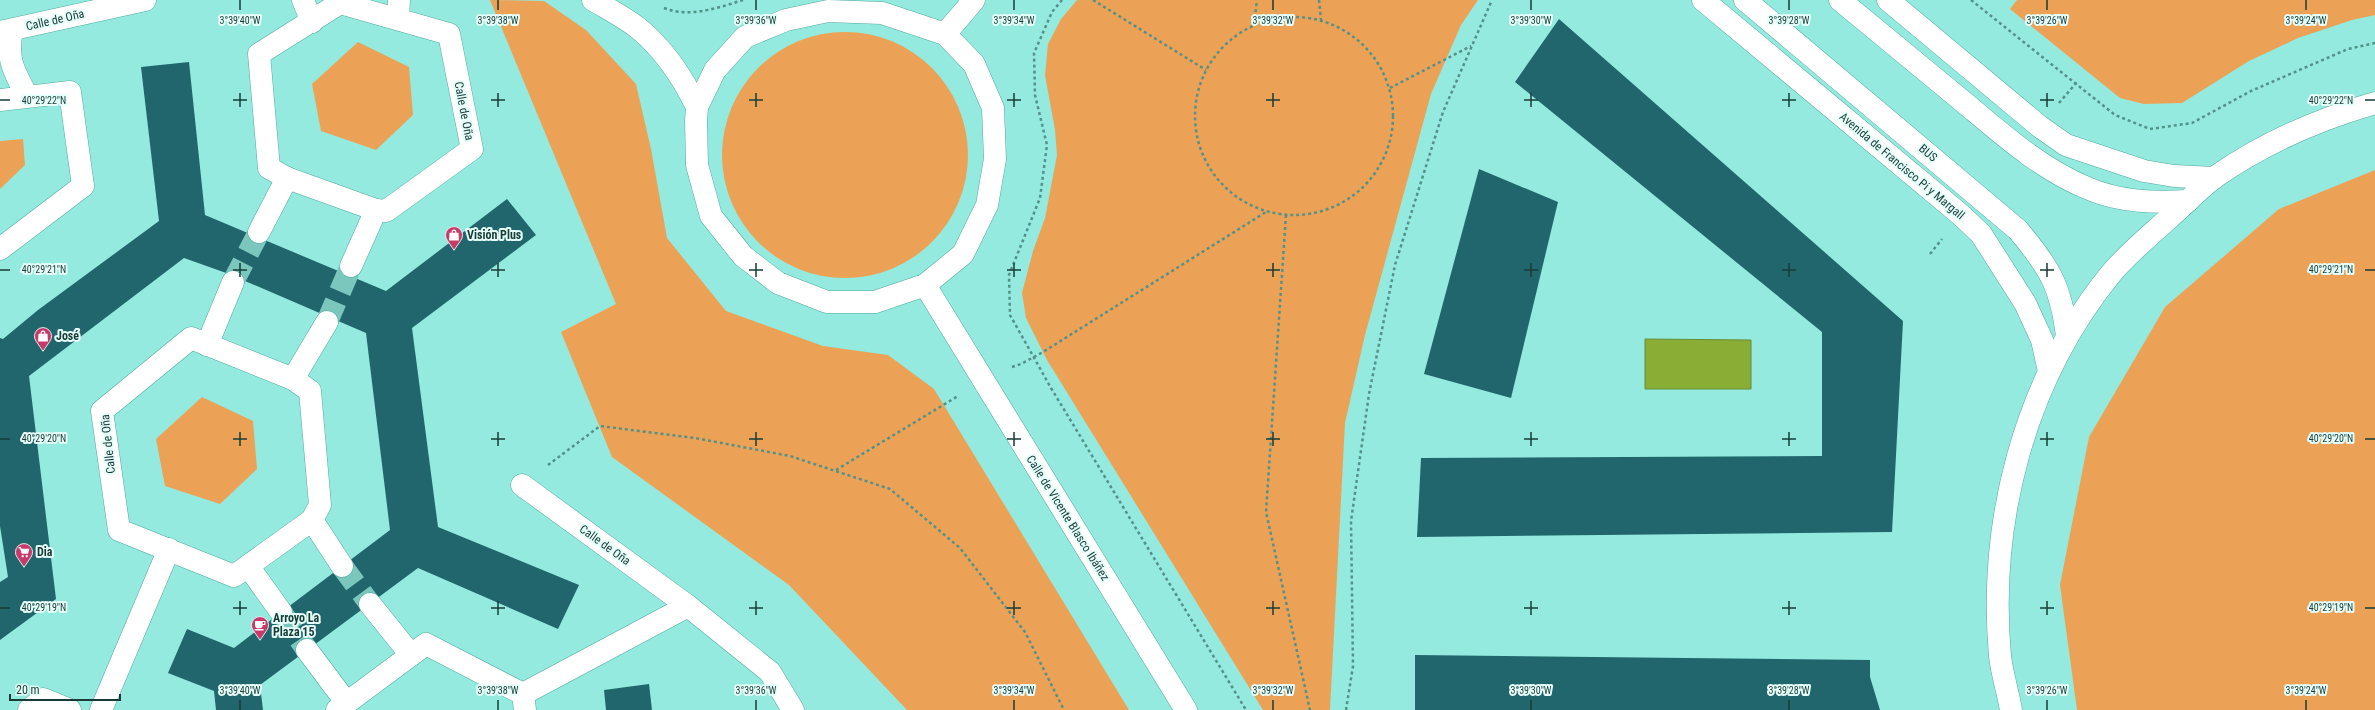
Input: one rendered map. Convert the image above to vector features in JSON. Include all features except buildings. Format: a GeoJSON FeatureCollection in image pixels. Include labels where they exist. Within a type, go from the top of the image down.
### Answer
{"type":"FeatureCollection","features":[{"type":"Feature","properties":{"kind":"street","name":"Calle de Oña"},"geometry":{"type":"LineString","coordinates":[[27,96],[10,64],[6,31],[145,0]]}},
{"type":"Feature","properties":{"kind":"street"},"geometry":{"type":"LineString","coordinates":[[303,0],[312,22]]}},
{"type":"Feature","properties":{"kind":"street"},"geometry":{"type":"LineString","coordinates":[[593,0],[638,28],[683,78],[698,107]]}},
{"type":"Feature","properties":{"kind":"street"},"geometry":{"type":"LineString","coordinates":[[945,34],[974,0]]}},
{"type":"Feature","properties":{"kind":"street","name":"Avenida de Francisco Pi y Margall"},"geometry":{"type":"LineString","coordinates":[[1703,0],[1981,234],[2025,303],[2042,340],[2049,371]]}},
{"type":"Feature","properties":{"kind":"street","name":"BUS"},"geometry":{"type":"LineString","coordinates":[[1745,0],[2018,230],[2036,251],[2055,282],[2063,305],[2067,336]]}},
{"type":"Feature","properties":{"kind":"street"},"geometry":{"type":"LineString","coordinates":[[1840,0],[1999,131],[2054,173],[2087,188],[2111,196],[2161,202],[2188,201]]}},
{"type":"Feature","properties":{"kind":"street"},"geometry":{"type":"LineString","coordinates":[[1888,0],[2039,126],[2066,145],[2144,171],[2174,176],[2214,178]]}},
{"type":"Feature","properties":{"kind":"street","name":"Calle de Oña"},"geometry":{"type":"LineString","coordinates":[[340,3],[399,10],[449,34],[472,150],[386,211],[376,210],[287,178],[269,168],[259,54],[340,3]]}},
{"type":"Feature","properties":{"kind":"street"},"geometry":{"type":"LineString","coordinates":[[828,11],[882,13],[945,34],[974,64],[993,108],[995,159],[987,205],[963,254],[925,285],[875,302],[827,302],[778,283],[743,256],[711,216],[697,165],[696,121],[698,107],[715,70],[745,37],[786,20],[828,11]]}},
{"type":"Feature","properties":{"kind":"street"},"geometry":{"type":"LineString","coordinates":[[0,100],[70,92],[83,186],[0,249]]}},
{"type":"Feature","properties":{"kind":"street"},"geometry":{"type":"LineString","coordinates":[[2011,710],[2000,657],[1998,570],[2010,484],[2036,401],[2067,336],[2109,276],[2135,249],[2214,178],[2257,151],[2292,134],[2334,115],[2375,103]]}},
{"type":"Feature","properties":{"kind":"street"},"geometry":{"type":"LineString","coordinates":[[259,232],[287,178]]}},
{"type":"Feature","properties":{"kind":"street"},"geometry":{"type":"LineString","coordinates":[[351,266],[376,210]]}},
{"type":"Feature","properties":{"kind":"street"},"geometry":{"type":"LineString","coordinates":[[206,345],[233,282]]}},
{"type":"Feature","properties":{"kind":"street","name":"Calle de Vicente Blasco Ibáñez"},"geometry":{"type":"LineString","coordinates":[[925,285],[1186,710]]}},
{"type":"Feature","properties":{"kind":"street"},"geometry":{"type":"LineString","coordinates":[[292,379],[327,322]]}},
{"type":"Feature","properties":{"kind":"street","name":"Calle de Oña"},"geometry":{"type":"LineString","coordinates":[[191,338],[292,379],[310,391],[320,505],[312,520],[234,576],[119,530],[102,411],[191,338]]}},
{"type":"Feature","properties":{"kind":"street","name":"Calle de Oña"},"geometry":{"type":"LineString","coordinates":[[522,485],[688,606],[770,672],[793,710]]}},
{"type":"Feature","properties":{"kind":"street"},"geometry":{"type":"LineString","coordinates":[[312,520],[342,566]]}},
{"type":"Feature","properties":{"kind":"street"},"geometry":{"type":"LineString","coordinates":[[101,710],[169,550]]}},
{"type":"Feature","properties":{"kind":"street"},"geometry":{"type":"LineString","coordinates":[[248,566],[281,612]]}},
{"type":"Feature","properties":{"kind":"street"},"geometry":{"type":"LineString","coordinates":[[370,604],[411,655]]}},
{"type":"Feature","properties":{"kind":"street"},"geometry":{"type":"LineString","coordinates":[[307,650],[342,706],[426,644],[524,702],[688,606]]}},
{"type":"Feature","properties":{"kind":"street"},"geometry":{"type":"LineString","coordinates":[[29,710],[43,699],[70,710]]}},
{"type":"Feature","properties":{"kind":"path"},"geometry":{"type":"LineString","coordinates":[[658,5],[671,11],[709,11],[743,0]]}},
{"type":"Feature","properties":{"kind":"path"},"geometry":{"type":"LineString","coordinates":[[1062,0],[1052,12],[1034,53],[1035,95],[1048,145],[1040,198],[1009,275],[1010,315],[1246,710]]}},
{"type":"Feature","properties":{"kind":"path"},"geometry":{"type":"LineString","coordinates":[[1093,0],[1206,70]]}},
{"type":"Feature","properties":{"kind":"path"},"geometry":{"type":"LineString","coordinates":[[1254,24],[1257,0]]}},
{"type":"Feature","properties":{"kind":"path"},"geometry":{"type":"LineString","coordinates":[[1319,0],[1321,20]]}},
{"type":"Feature","properties":{"kind":"path"},"geometry":{"type":"LineString","coordinates":[[1346,710],[1353,666],[1351,521],[1369,394],[1395,265],[1443,112],[1492,0]]}},
{"type":"Feature","properties":{"kind":"path"},"geometry":{"type":"LineString","coordinates":[[1971,0],[2115,115],[2150,129],[2192,123],[2251,91],[2348,49],[2375,43]]}},
{"type":"Feature","properties":{"kind":"path"},"geometry":{"type":"LineString","coordinates":[[1287,16],[1321,20],[1352,34],[1376,58],[1390,88],[1394,120],[1388,151],[1372,179],[1348,200],[1318,213],[1286,215],[1266,212],[1240,199],[1217,180],[1202,155],[1195,126],[1196,97],[1206,70],[1226,43],[1254,24],[1287,16]]}},
{"type":"Feature","properties":{"kind":"path"},"geometry":{"type":"LineString","coordinates":[[1390,88],[1472,45]]}},
{"type":"Feature","properties":{"kind":"path"},"geometry":{"type":"LineString","coordinates":[[1008,368],[1021,364],[1266,212]]}},
{"type":"Feature","properties":{"kind":"path"},"geometry":{"type":"LineString","coordinates":[[1286,215],[1266,512],[1310,710]]}},
{"type":"Feature","properties":{"kind":"path"},"geometry":{"type":"LineString","coordinates":[[836,470],[961,394]]}},
{"type":"Feature","properties":{"kind":"path"},"geometry":{"type":"LineString","coordinates":[[522,485],[600,426],[695,438],[790,456],[890,489],[960,548],[1025,632],[1064,710]]}},
{"type":"Feature","properties":{"kind":"shaded area"},"geometry":{"type":"Polygon","coordinates":[[[490,0],[544,1],[586,30],[636,84],[651,149],[667,238],[726,311],[823,346],[888,355],[934,389],[1129,710],[907,710],[789,585],[612,457],[561,332],[616,304],[490,0]]]}},
{"type":"Feature","properties":{"kind":"shaded area"},"geometry":{"type":"Polygon","coordinates":[[[1077,0],[1478,0],[1461,25],[1431,94],[1365,335],[1345,423],[1330,710],[1263,710],[1047,360],[1026,318],[1022,293],[1033,251],[1045,218],[1057,155],[1055,130],[1045,75],[1048,44],[1061,19],[1077,0]]]}},
{"type":"Feature","properties":{"kind":"shaded area"},"geometry":{"type":"Polygon","coordinates":[[[2017,0],[2375,0],[2375,15],[2352,20],[2298,38],[2249,61],[2182,103],[2144,104],[2120,98],[2010,9],[2017,0]]]}},
{"type":"Feature","properties":{"kind":"shaded area"},"geometry":{"type":"Polygon","coordinates":[[[833,32],[857,32],[881,37],[903,46],[932,68],[954,97],[959,108],[966,131],[968,155],[966,179],[959,202],[954,213],[932,242],[903,264],[881,273],[857,278],[833,278],[809,273],[787,264],[767,250],[750,233],[736,213],[727,191],[722,167],[722,143],[727,119],[736,97],[750,77],[767,60],[787,46],[809,37],[833,32]]]}},
{"type":"Feature","properties":{"kind":"shaded area"},"geometry":{"type":"Polygon","coordinates":[[[358,42],[409,67],[413,115],[376,150],[321,131],[312,84],[358,42]]]}},
{"type":"Feature","properties":{"kind":"shaded area"},"geometry":{"type":"Polygon","coordinates":[[[23,139],[25,165],[0,189],[0,141],[23,139]]]}},
{"type":"Feature","properties":{"kind":"shaded area"},"geometry":{"type":"Polygon","coordinates":[[[2375,170],[2375,710],[2077,710],[2060,585],[2089,437],[2165,307],[2279,209],[2375,170]]]}},
{"type":"Feature","properties":{"kind":"shaded area"},"geometry":{"type":"Polygon","coordinates":[[[1645,339],[1751,340],[1751,389],[1645,389],[1645,339]]]}},
{"type":"Feature","properties":{"kind":"shaded area"},"geometry":{"type":"Polygon","coordinates":[[[202,397],[253,421],[257,469],[220,504],[165,486],[156,439],[202,397]]]}},
{"type":"Feature","properties":{"kind":"tunnel"},"geometry":{"type":"LineString","coordinates":[[233,282],[259,232]]}},
{"type":"Feature","properties":{"kind":"tunnel"},"geometry":{"type":"LineString","coordinates":[[327,322],[351,266]]}},
{"type":"Feature","properties":{"kind":"tunnel"},"geometry":{"type":"LineString","coordinates":[[342,566],[370,604]]}},
{"type":"Feature","properties":{"kind":"tunnel"},"geometry":{"type":"LineString","coordinates":[[281,612],[307,650]]}},
{"type":"Feature","properties":{"kind":"place","name":"Visión Plus"},"geometry":{"type":"Point","coordinates":[454,250]}},
{"type":"Feature","properties":{"kind":"place","name":"José"},"geometry":{"type":"Point","coordinates":[43,351]}},
{"type":"Feature","properties":{"kind":"place","name":"Dia"},"geometry":{"type":"Point","coordinates":[24,567]}},
{"type":"Feature","properties":{"kind":"place","name":"Arroyo La Plaza 15"},"geometry":{"type":"Point","coordinates":[260,640]}}]}
